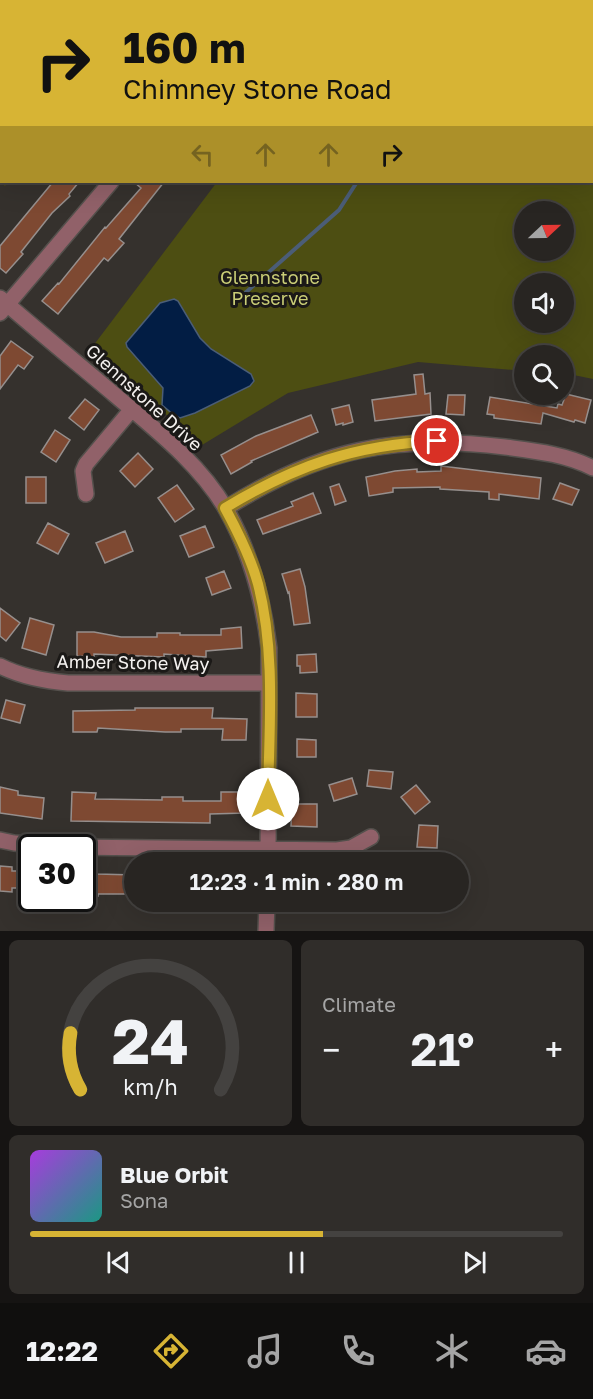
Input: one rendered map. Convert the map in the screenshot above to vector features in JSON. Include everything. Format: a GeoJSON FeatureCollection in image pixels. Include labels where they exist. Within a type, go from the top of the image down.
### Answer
{"type":"FeatureCollection","features":[{"type":"Feature","properties":{"kind":"street"},"geometry":{"type":"LineString","coordinates":[[2,306],[110,183]]}},
{"type":"Feature","properties":{"kind":"street","name":"Glennstone Drive"},"geometry":{"type":"LineString","coordinates":[[2,306],[166,438],[210,486],[225,508],[248,555],[258,583],[268,648],[268,852]]}},
{"type":"Feature","properties":{"kind":"street"},"geometry":{"type":"LineString","coordinates":[[86,494],[83,471],[86,464],[132,409]]}},
{"type":"Feature","properties":{"kind":"street"},"geometry":{"type":"LineString","coordinates":[[225,508],[302,468],[354,451],[397,444],[462,442],[521,449],[565,457],[593,468]]}},
{"type":"Feature","properties":{"kind":"street","name":"Amber Stone Way"},"geometry":{"type":"LineString","coordinates":[[0,666],[11,672],[39,680],[68,682],[269,683]]}},
{"type":"Feature","properties":{"kind":"street"},"geometry":{"type":"LineString","coordinates":[[309,852],[351,849],[371,837]]}},
{"type":"Feature","properties":{"kind":"street"},"geometry":{"type":"LineString","coordinates":[[0,840],[66,847],[192,852]]}},
{"type":"Feature","properties":{"kind":"street"},"geometry":{"type":"LineString","coordinates":[[266,931],[267,912]]}},
{"type":"Feature","properties":{"kind":"green space","name":"Glennstone Preserve"},"geometry":{"type":"Polygon","coordinates":[[[216,183],[593,183],[593,379],[574,375],[574,345],[514,345],[514,370],[418,362],[288,393],[202,445],[90,350],[216,183]]]}},
{"type":"Feature","properties":{"kind":"water"},"geometry":{"type":"Polygon","coordinates":[[[174,299],[178,301],[200,338],[211,349],[251,374],[254,381],[250,386],[180,418],[162,405],[163,388],[126,343],[160,303],[174,299]]]}},
{"type":"Feature","properties":{"kind":"building"},"geometry":{"type":"Polygon","coordinates":[[[52,183],[78,183],[6,273],[0,268],[0,246],[52,183]]]}},
{"type":"Feature","properties":{"kind":"building"},"geometry":{"type":"Polygon","coordinates":[[[135,183],[163,183],[119,239],[124,243],[108,261],[104,258],[58,314],[42,301],[141,188],[135,183]]]}},
{"type":"Feature","properties":{"kind":"building"},"geometry":{"type":"Polygon","coordinates":[[[11,341],[33,357],[24,369],[18,365],[0,389],[0,356],[11,341]]]}},
{"type":"Feature","properties":{"kind":"building"},"geometry":{"type":"Polygon","coordinates":[[[423,374],[425,394],[430,393],[431,414],[375,421],[372,400],[416,394],[414,375],[423,374]]]}},
{"type":"Feature","properties":{"kind":"building"},"geometry":{"type":"Polygon","coordinates":[[[448,395],[465,395],[464,415],[446,414],[448,395]]]}},
{"type":"Feature","properties":{"kind":"building"},"geometry":{"type":"Polygon","coordinates":[[[574,396],[591,400],[585,423],[543,413],[541,424],[494,418],[494,415],[487,414],[490,397],[514,401],[514,405],[557,408],[558,405],[574,405],[574,396]]]}},
{"type":"Feature","properties":{"kind":"building"},"geometry":{"type":"Polygon","coordinates":[[[85,399],[99,410],[84,430],[69,418],[85,399]]]}},
{"type":"Feature","properties":{"kind":"building"},"geometry":{"type":"Polygon","coordinates":[[[349,405],[353,422],[336,425],[332,409],[349,405]]]}},
{"type":"Feature","properties":{"kind":"building"},"geometry":{"type":"Polygon","coordinates":[[[311,415],[318,432],[251,461],[231,474],[221,455],[256,436],[311,415]]]}},
{"type":"Feature","properties":{"kind":"building"},"geometry":{"type":"Polygon","coordinates":[[[55,430],[70,440],[56,462],[41,452],[55,430]]]}},
{"type":"Feature","properties":{"kind":"building"},"geometry":{"type":"Polygon","coordinates":[[[138,453],[153,469],[135,487],[120,471],[138,453]]]}},
{"type":"Feature","properties":{"kind":"building"},"geometry":{"type":"Polygon","coordinates":[[[441,466],[541,478],[539,499],[499,494],[499,500],[489,499],[489,492],[440,489],[440,487],[393,488],[393,492],[369,496],[366,477],[417,469],[417,472],[441,471],[441,466]]]}},
{"type":"Feature","properties":{"kind":"building"},"geometry":{"type":"Polygon","coordinates":[[[26,477],[46,477],[46,503],[26,503],[26,477]]]}},
{"type":"Feature","properties":{"kind":"building"},"geometry":{"type":"Polygon","coordinates":[[[560,483],[579,490],[572,505],[553,499],[560,483]]]}},
{"type":"Feature","properties":{"kind":"building"},"geometry":{"type":"Polygon","coordinates":[[[339,484],[346,501],[335,505],[330,487],[339,484]]]}},
{"type":"Feature","properties":{"kind":"building"},"geometry":{"type":"Polygon","coordinates":[[[177,485],[194,509],[175,522],[158,498],[177,485]]]}},
{"type":"Feature","properties":{"kind":"building"},"geometry":{"type":"Polygon","coordinates":[[[313,493],[321,513],[263,534],[257,520],[293,506],[291,502],[313,493]]]}},
{"type":"Feature","properties":{"kind":"building"},"geometry":{"type":"Polygon","coordinates":[[[48,523],[69,534],[58,554],[37,543],[48,523]]]}},
{"type":"Feature","properties":{"kind":"building"},"geometry":{"type":"Polygon","coordinates":[[[205,526],[214,547],[189,557],[180,536],[205,526]]]}},
{"type":"Feature","properties":{"kind":"building"},"geometry":{"type":"Polygon","coordinates":[[[125,531],[133,551],[105,563],[96,543],[125,531]]]}},
{"type":"Feature","properties":{"kind":"building"},"geometry":{"type":"Polygon","coordinates":[[[300,569],[310,623],[294,625],[289,592],[282,574],[300,569]]]}},
{"type":"Feature","properties":{"kind":"building"},"geometry":{"type":"Polygon","coordinates":[[[224,571],[231,588],[212,595],[206,578],[224,571]]]}},
{"type":"Feature","properties":{"kind":"building"},"geometry":{"type":"Polygon","coordinates":[[[0,608],[20,623],[6,641],[0,636],[0,608]]]}},
{"type":"Feature","properties":{"kind":"building"},"geometry":{"type":"Polygon","coordinates":[[[30,618],[54,625],[46,655],[22,648],[30,618]]]}},
{"type":"Feature","properties":{"kind":"building"},"geometry":{"type":"Polygon","coordinates":[[[241,627],[242,648],[206,651],[206,657],[164,654],[164,657],[94,654],[94,657],[77,656],[77,632],[94,632],[121,637],[157,637],[157,633],[221,635],[221,629],[241,627]]]}},
{"type":"Feature","properties":{"kind":"building"},"geometry":{"type":"Polygon","coordinates":[[[316,654],[317,672],[300,673],[300,666],[297,666],[297,655],[316,654]]]}},
{"type":"Feature","properties":{"kind":"building"},"geometry":{"type":"Polygon","coordinates":[[[296,693],[317,694],[317,717],[296,717],[296,693]]]}},
{"type":"Feature","properties":{"kind":"building"},"geometry":{"type":"Polygon","coordinates":[[[6,700],[25,705],[20,723],[1,718],[6,700]]]}},
{"type":"Feature","properties":{"kind":"building"},"geometry":{"type":"Polygon","coordinates":[[[135,708],[213,708],[212,718],[247,719],[246,740],[222,740],[223,729],[181,729],[181,732],[165,732],[98,728],[97,732],[73,732],[73,711],[135,710],[135,708]]]}},
{"type":"Feature","properties":{"kind":"building"},"geometry":{"type":"Polygon","coordinates":[[[297,739],[316,740],[316,757],[297,757],[297,739]]]}},
{"type":"Feature","properties":{"kind":"building"},"geometry":{"type":"Polygon","coordinates":[[[369,770],[393,772],[391,789],[367,786],[369,770]]]}},
{"type":"Feature","properties":{"kind":"building"},"geometry":{"type":"Polygon","coordinates":[[[352,778],[357,794],[334,801],[329,785],[352,778]]]}},
{"type":"Feature","properties":{"kind":"building"},"geometry":{"type":"Polygon","coordinates":[[[416,785],[430,802],[415,814],[401,797],[416,785]]]}},
{"type":"Feature","properties":{"kind":"building"},"geometry":{"type":"Polygon","coordinates":[[[0,787],[18,791],[18,795],[44,798],[42,819],[0,813],[0,787]]]}},
{"type":"Feature","properties":{"kind":"building"},"geometry":{"type":"Polygon","coordinates":[[[72,792],[96,793],[95,799],[162,800],[162,797],[183,797],[183,801],[221,801],[221,792],[246,792],[246,813],[210,814],[210,823],[71,821],[72,792]]]}},
{"type":"Feature","properties":{"kind":"building"},"geometry":{"type":"Polygon","coordinates":[[[292,804],[317,804],[317,827],[291,826],[292,804]]]}},
{"type":"Feature","properties":{"kind":"building"},"geometry":{"type":"Polygon","coordinates":[[[419,825],[438,826],[437,848],[417,847],[419,825]]]}},
{"type":"Feature","properties":{"kind":"building"},"geometry":{"type":"Polygon","coordinates":[[[0,866],[12,867],[12,871],[18,871],[18,888],[12,888],[12,892],[0,891],[0,866]]]}},
{"type":"Feature","properties":{"kind":"building"},"geometry":{"type":"Polygon","coordinates":[[[96,871],[97,874],[124,875],[124,894],[98,894],[96,896],[96,871]]]}},
{"type":"Feature","properties":{"kind":"waterway"},"geometry":{"type":"LineString","coordinates":[[235,302],[339,210],[356,183]]}},
{"type":"Feature","properties":{"kind":"route"},"geometry":{"type":"LineString","coordinates":[[268,799],[268,648],[264,613],[258,583],[248,555],[225,508],[282,477],[324,460],[380,446],[437,441]]}}]}
